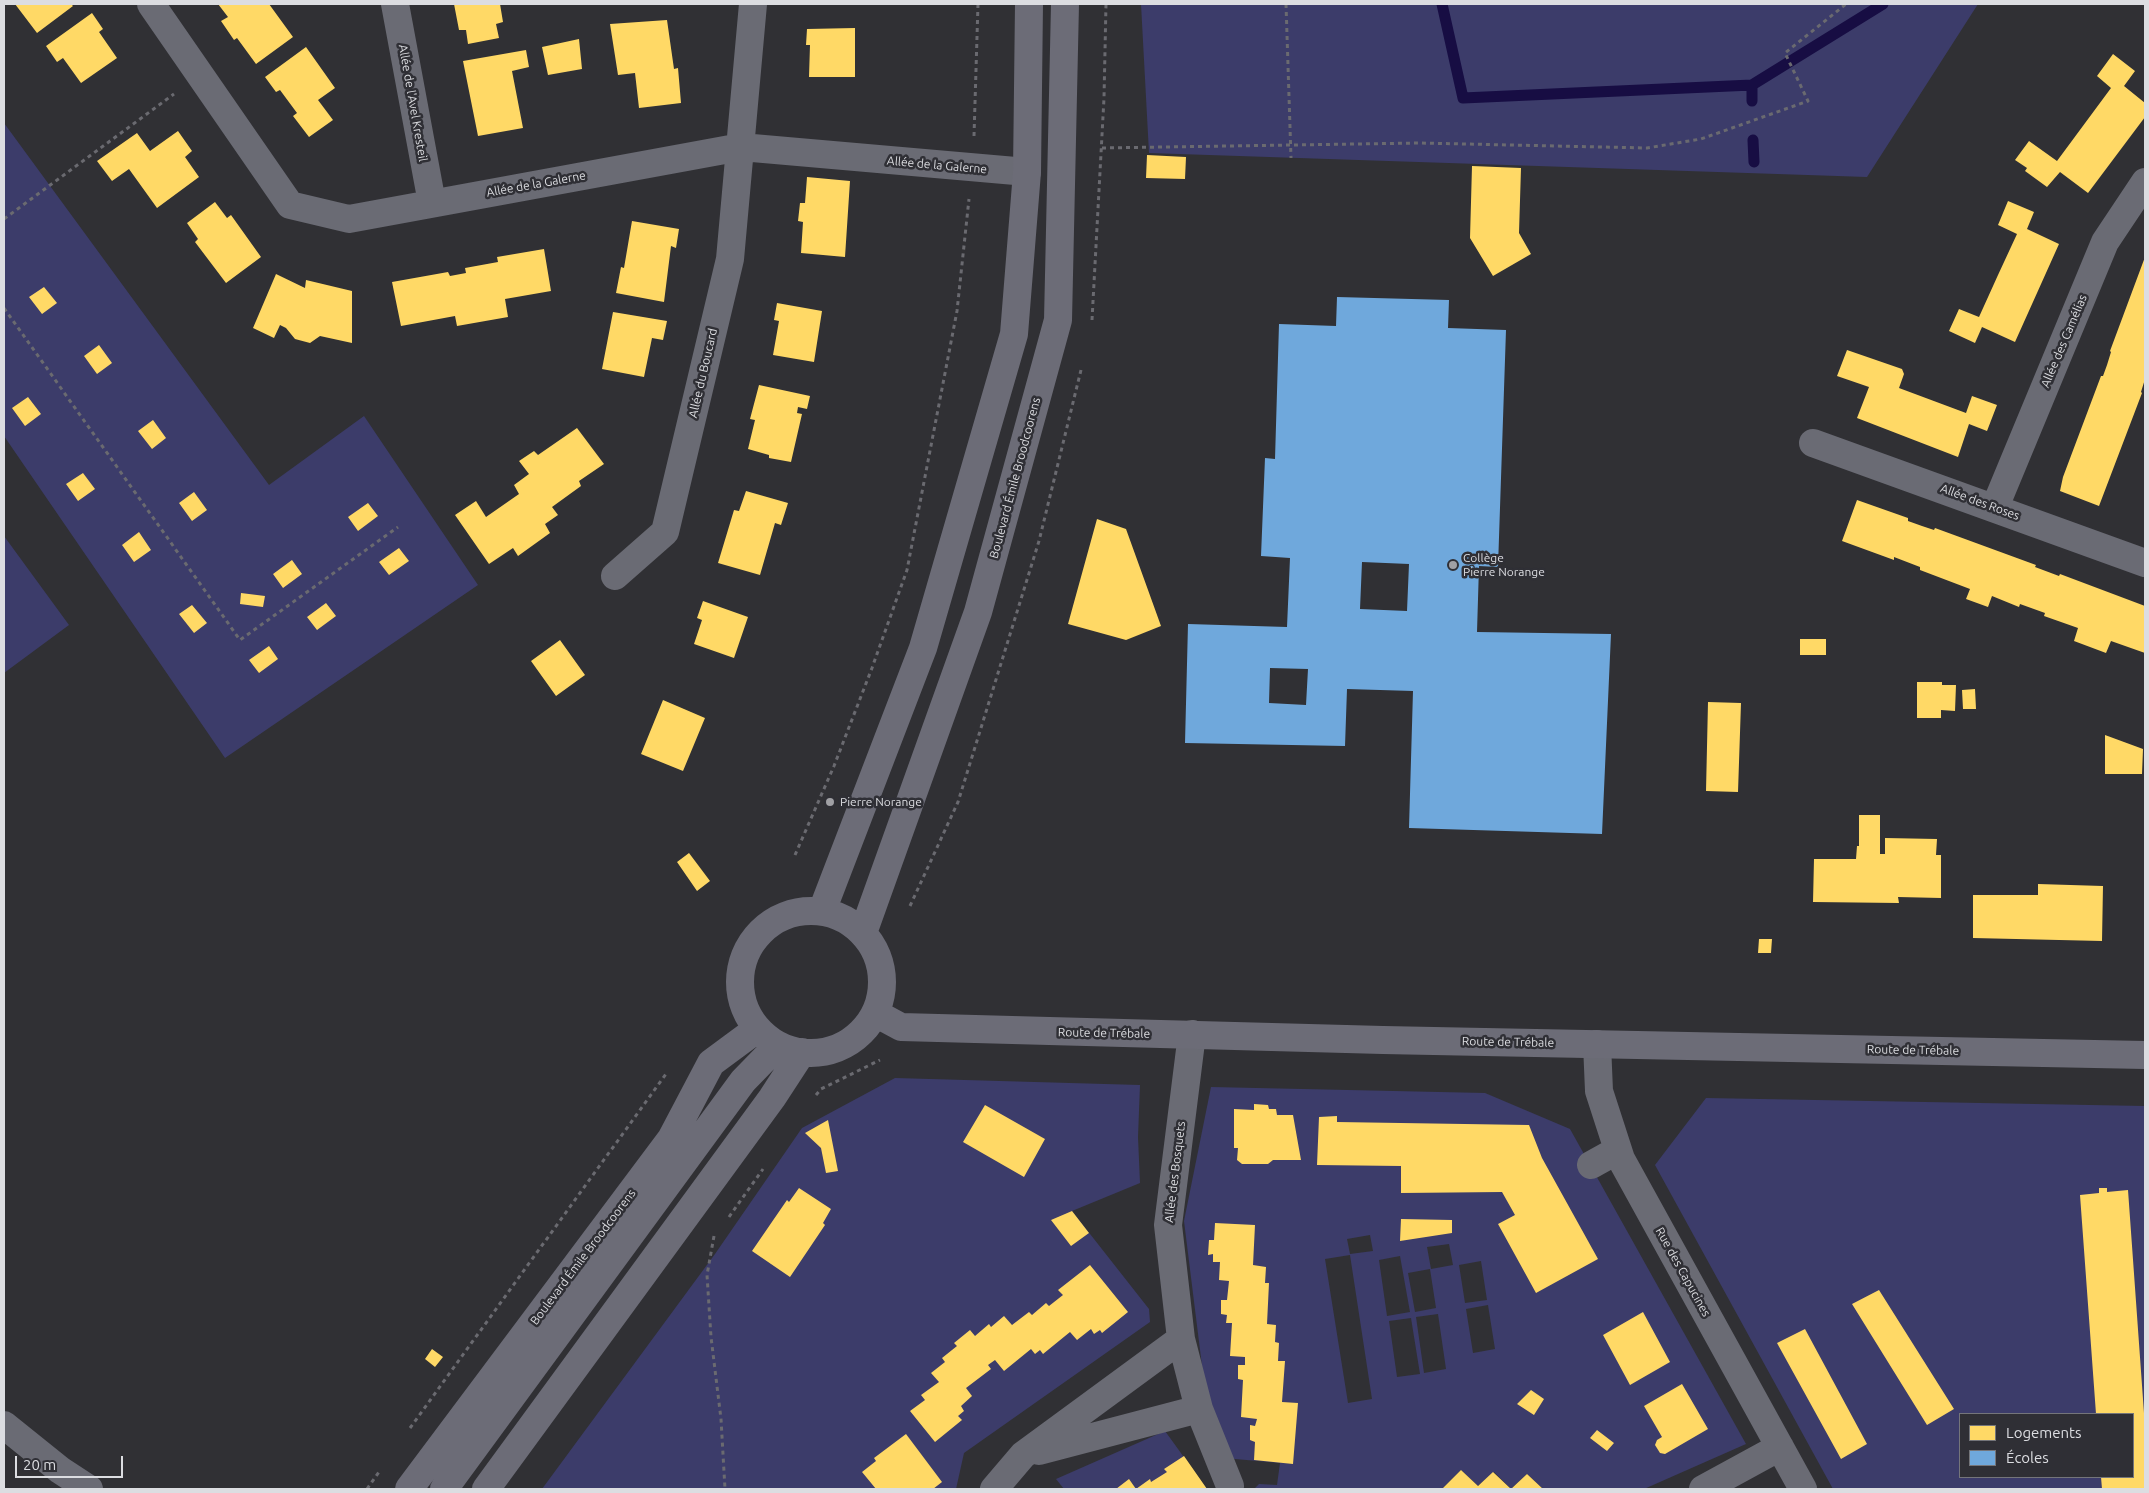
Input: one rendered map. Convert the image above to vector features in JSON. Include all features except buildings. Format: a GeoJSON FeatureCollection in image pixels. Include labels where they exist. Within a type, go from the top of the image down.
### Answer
{"type":"FeatureCollection","features":[{"type":"Feature","properties":{"kind":"street","name":"Allée de la Galerne"},"geometry":{"type":"LineString","coordinates":[[151,4],[290,205],[349,219],[741,147],[1027,172]]}},
{"type":"Feature","properties":{"kind":"street","name":"Allée de l'Avel Kresteil"},"geometry":{"type":"LineString","coordinates":[[395,4],[432,203]]}},
{"type":"Feature","properties":{"kind":"street"},"geometry":{"type":"LineString","coordinates":[[741,147],[753,4]]}},
{"type":"Feature","properties":{"kind":"street"},"geometry":{"type":"LineString","coordinates":[[822,911],[922,648],[1014,334],[1027,172],[1029,4]]}},
{"type":"Feature","properties":{"kind":"street","name":"Boulevard Émile Broodcoorens"},"geometry":{"type":"LineString","coordinates":[[863,933],[978,612],[1058,320],[1065,4]]}},
{"type":"Feature","properties":{"kind":"street","name":"Allée du Boucard"},"geometry":{"type":"LineString","coordinates":[[615,576],[665,532],[730,259],[741,147]]}},
{"type":"Feature","properties":{"kind":"street","name":"Allée des Camélias"},"geometry":{"type":"LineString","coordinates":[[1995,507],[2106,242],[2145,182]]}},
{"type":"Feature","properties":{"kind":"street","name":"Allée des Roses"},"geometry":{"type":"LineString","coordinates":[[1813,443],[2145,562]]}},
{"type":"Feature","properties":{"kind":"street"},"geometry":{"type":"LineString","coordinates":[[822,911],[840,917],[863,933],[875,950],[882,974],[880,999],[869,1024],[851,1041],[825,1052],[779,1042],[742,1004],[739,979],[747,950],[764,927],[795,912],[822,911]]}},
{"type":"Feature","properties":{"kind":"street","name":"Route de Trébale"},"geometry":{"type":"LineString","coordinates":[[875,1013],[901,1027],[2145,1055]]}},
{"type":"Feature","properties":{"kind":"street","name":"Allée des Bosquets"},"geometry":{"type":"LineString","coordinates":[[1192,1034],[1168,1225],[1181,1339],[1199,1409],[1230,1486]]}},
{"type":"Feature","properties":{"kind":"street"},"geometry":{"type":"LineString","coordinates":[[444,1489],[743,1081],[779,1042]]}},
{"type":"Feature","properties":{"kind":"street"},"geometry":{"type":"LineString","coordinates":[[486,1489],[766,1106],[779,1042]]}},
{"type":"Feature","properties":{"kind":"street","name":"Boulevard Émile Broodcoorens"},"geometry":{"type":"LineString","coordinates":[[410,1489],[671,1139],[711,1063],[779,1042]]}},
{"type":"Feature","properties":{"kind":"street","name":"Rue des Capucines"},"geometry":{"type":"LineString","coordinates":[[1597,1044],[1599,1091],[1621,1160],[1803,1489]]}},
{"type":"Feature","properties":{"kind":"street"},"geometry":{"type":"LineString","coordinates":[[1591,1165],[1618,1150]]}},
{"type":"Feature","properties":{"kind":"street"},"geometry":{"type":"LineString","coordinates":[[994,1489],[1023,1455],[1181,1339]]}},
{"type":"Feature","properties":{"kind":"street"},"geometry":{"type":"LineString","coordinates":[[1023,1455],[1199,1409]]}},
{"type":"Feature","properties":{"kind":"street"},"geometry":{"type":"LineString","coordinates":[[4,1426],[89,1489]]}},
{"type":"Feature","properties":{"kind":"street"},"geometry":{"type":"LineString","coordinates":[[1703,1489],[1780,1447]]}},
{"type":"Feature","properties":{"kind":"path"},"geometry":{"type":"LineString","coordinates":[[795,855],[841,748],[907,570],[957,311],[966,216],[973,168],[978,4]]}},
{"type":"Feature","properties":{"kind":"path"},"geometry":{"type":"LineString","coordinates":[[1286,4],[1289,144],[1291,158]]}},
{"type":"Feature","properties":{"kind":"path"},"geometry":{"type":"LineString","coordinates":[[1102,148],[1420,143],[1647,148],[1701,139],[1808,101],[1785,53],[1846,4]]}},
{"type":"Feature","properties":{"kind":"path"},"geometry":{"type":"LineString","coordinates":[[4,219],[201,74]]}},
{"type":"Feature","properties":{"kind":"path"},"geometry":{"type":"LineString","coordinates":[[4,308],[240,640],[398,527]]}},
{"type":"Feature","properties":{"kind":"path"},"geometry":{"type":"LineString","coordinates":[[407,1433],[669,1070]]}},
{"type":"Feature","properties":{"kind":"path"},"geometry":{"type":"LineString","coordinates":[[714,1236],[707,1275],[711,1337],[721,1419],[725,1489]]}},
{"type":"Feature","properties":{"kind":"path"},"geometry":{"type":"LineString","coordinates":[[367,1489],[384,1465]]}},
{"type":"Feature","properties":{"kind":"shaded area"},"geometry":{"type":"Polygon","coordinates":[[[1141,4],[1978,4],[1867,177],[1149,153],[1141,4]]]}},
{"type":"Feature","properties":{"kind":"shaded area"},"geometry":{"type":"Polygon","coordinates":[[[4,123],[269,485],[364,416],[478,585],[225,758],[4,436],[4,123]]]}},
{"type":"Feature","properties":{"kind":"shaded area"},"geometry":{"type":"Polygon","coordinates":[[[4,536],[69,625],[4,673],[4,536]]]}},
{"type":"Feature","properties":{"kind":"shaded area"},"geometry":{"type":"Polygon","coordinates":[[[895,1078],[1140,1085],[1138,1137],[1140,1183],[1072,1211],[1149,1309],[1150,1322],[964,1453],[956,1489],[542,1489],[715,1254],[802,1128],[895,1078]]]}},
{"type":"Feature","properties":{"kind":"shaded area"},"geometry":{"type":"Polygon","coordinates":[[[1211,1087],[1485,1093],[1570,1129],[1746,1444],[1644,1489],[1543,1489],[1527,1474],[1511,1489],[1494,1472],[1478,1486],[1461,1470],[1442,1489],[1254,1489],[1259,1484],[1277,1485],[1280,1463],[1224,1458],[1206,1398],[1184,1221],[1211,1087]],[[1370,1235],[1347,1239],[1350,1254],[1373,1251],[1370,1235]],[[1449,1244],[1427,1247],[1431,1269],[1453,1265],[1449,1244]],[[1350,1255],[1325,1259],[1348,1403],[1372,1399],[1350,1255]],[[1400,1256],[1379,1260],[1387,1316],[1410,1312],[1400,1256]],[[1481,1261],[1459,1265],[1465,1303],[1487,1300],[1481,1261]],[[1430,1269],[1408,1273],[1415,1312],[1436,1308],[1430,1269]],[[1488,1305],[1466,1309],[1473,1353],[1495,1349],[1488,1305]],[[1438,1314],[1416,1317],[1424,1373],[1446,1369],[1438,1314]],[[1411,1318],[1389,1321],[1397,1377],[1420,1374],[1411,1318]]]}},
{"type":"Feature","properties":{"kind":"shaded area"},"geometry":{"type":"Polygon","coordinates":[[[1706,1098],[2145,1106],[2145,1489],[1833,1489],[1655,1165],[1706,1098]]]}},
{"type":"Feature","properties":{"kind":"shaded area"},"geometry":{"type":"Polygon","coordinates":[[[1165,1431],[1207,1489],[1064,1489],[1056,1479],[1165,1431]]]}},
{"type":"Feature","properties":{"kind":"waterway"},"geometry":{"type":"LineString","coordinates":[[1442,4],[1463,98],[1752,85],[1883,4]]}},
{"type":"Feature","properties":{"kind":"waterway"},"geometry":{"type":"LineString","coordinates":[[1752,85],[1752,101]]}},
{"type":"Feature","properties":{"kind":"waterway"},"geometry":{"type":"LineString","coordinates":[[1753,140],[1754,162]]}},
{"type":"Feature","properties":{"kind":"place","name":"Collège Pierre Norange"},"geometry":{"type":"Point","coordinates":[1453,565]}},
{"type":"Feature","properties":{"kind":"place","name":"Pierre Norange"},"geometry":{"type":"Point","coordinates":[830,802]}}]}
